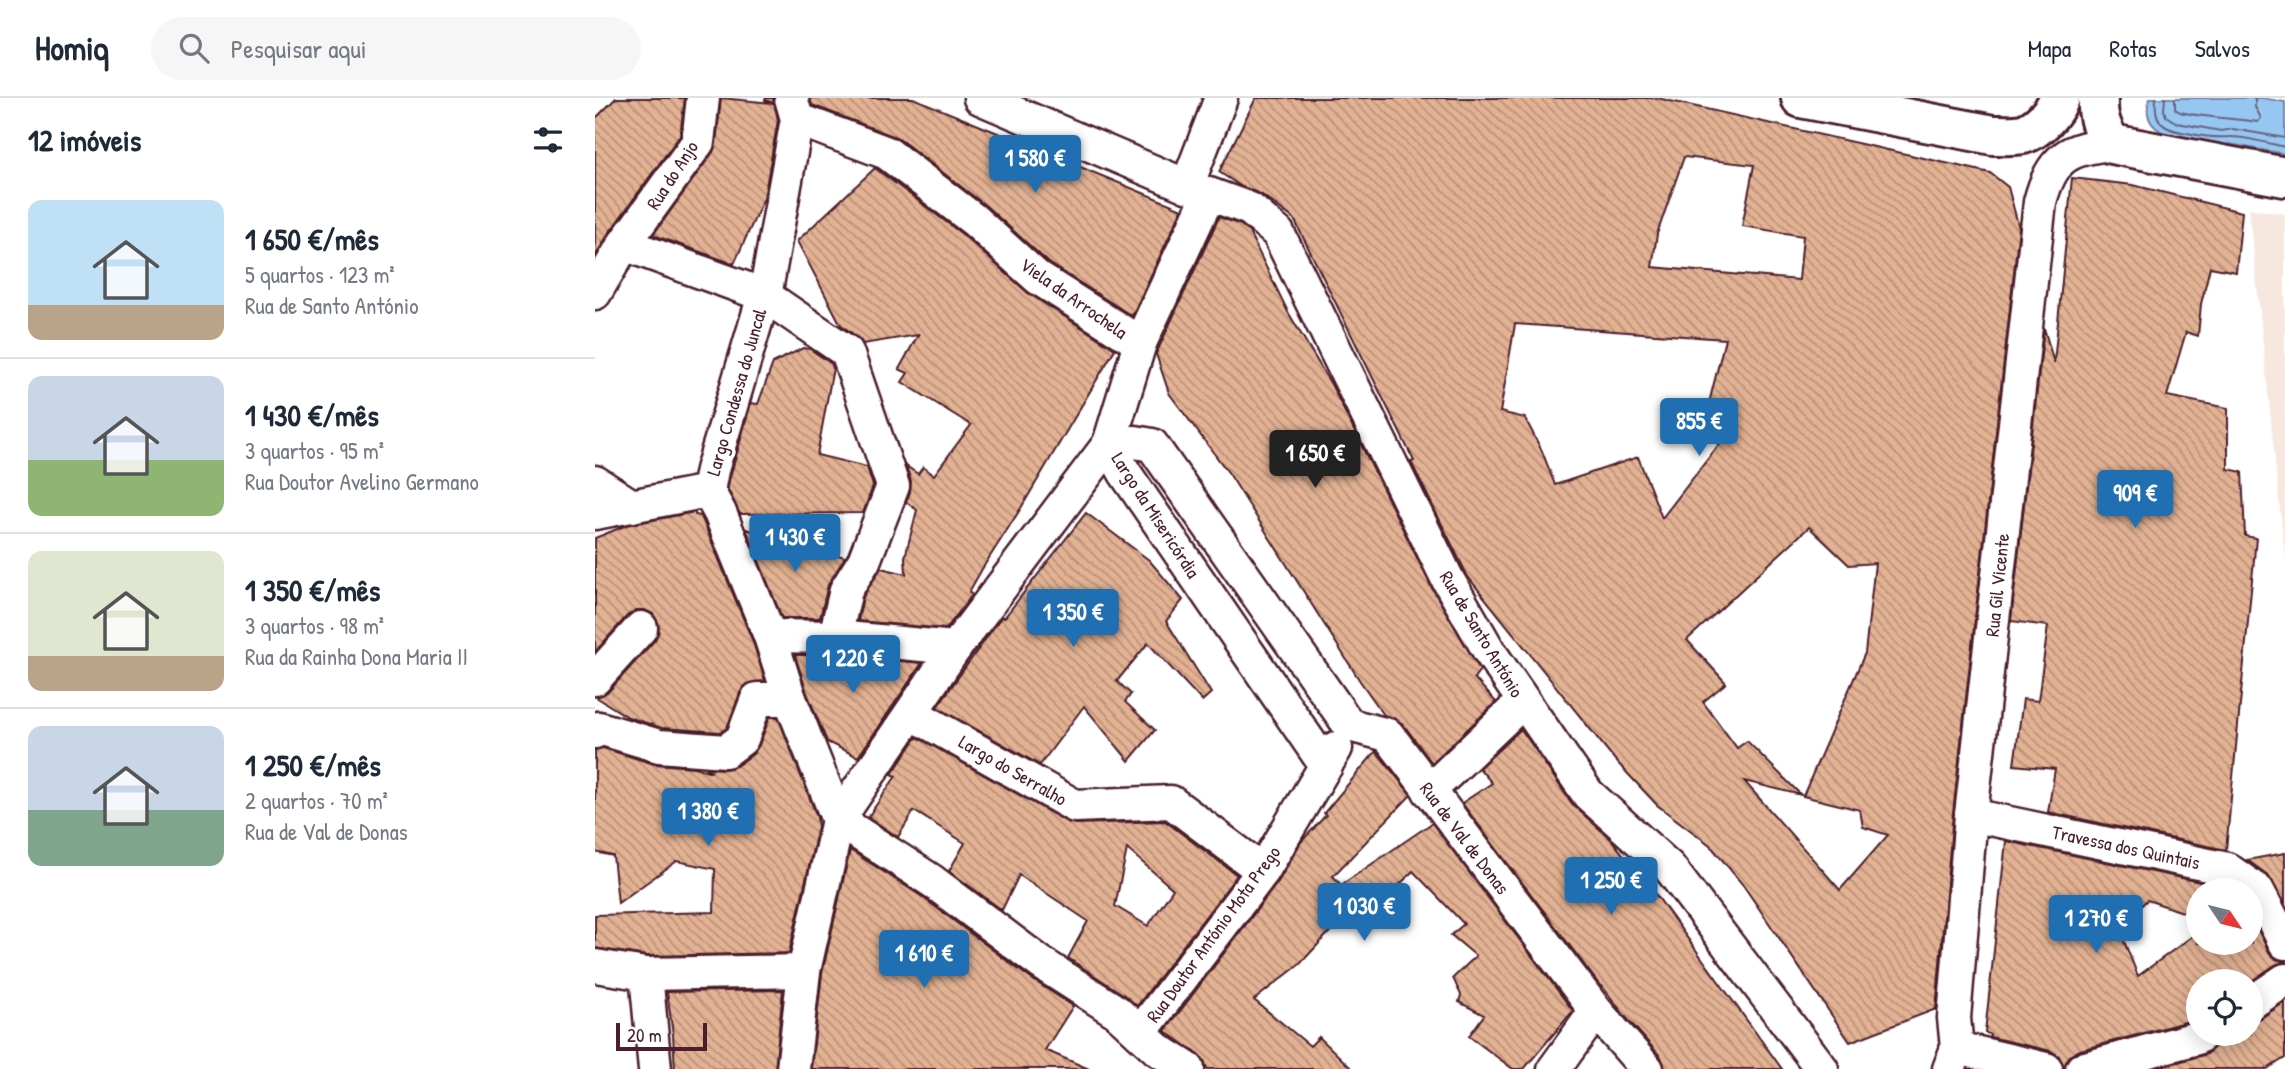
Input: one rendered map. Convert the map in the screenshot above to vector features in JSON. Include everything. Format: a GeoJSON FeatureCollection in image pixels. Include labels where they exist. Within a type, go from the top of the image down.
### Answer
{"type":"FeatureCollection","features":[{"type":"Feature","properties":{"kind":"main road"},"geometry":{"type":"LineString","coordinates":[[1801,98],[1993,135],[2024,134],[2044,121],[2060,98]]}},
{"type":"Feature","properties":{"kind":"main road"},"geometry":{"type":"LineString","coordinates":[[2098,98],[2100,122],[2104,134],[2112,144],[2285,177]]}},
{"type":"Feature","properties":{"kind":"street","name":"Rua do Anjo"},"geometry":{"type":"LineString","coordinates":[[624,244],[698,142],[703,98]]}},
{"type":"Feature","properties":{"kind":"street","name":"Rua de Santo António"},"geometry":{"type":"LineString","coordinates":[[980,98],[1196,194],[1250,209],[1278,233],[1448,580],[1489,650],[1588,794],[1668,867],[1822,1069]]}},
{"type":"Feature","properties":{"kind":"street"},"geometry":{"type":"LineString","coordinates":[[793,1069],[804,971],[838,820],[913,714],[955,648],[1109,444],[1140,343],[1196,194],[1221,98]]}},
{"type":"Feature","properties":{"kind":"street"},"geometry":{"type":"LineString","coordinates":[[794,108],[764,295],[847,352],[893,486],[864,561],[846,590],[835,637]]}},
{"type":"Feature","properties":{"kind":"street","name":"Viela da Arrochela"},"geometry":{"type":"LineString","coordinates":[[794,108],[887,153],[974,220],[1038,278],[1140,343]]}},
{"type":"Feature","properties":{"kind":"street","name":"Rua Gil Vicente"},"geometry":{"type":"LineString","coordinates":[[1953,1059],[1971,815],[2040,202],[2052,169],[2067,155],[2084,147],[2112,144]]}},
{"type":"Feature","properties":{"kind":"street"},"geometry":{"type":"LineString","coordinates":[[595,293],[624,244]]}},
{"type":"Feature","properties":{"kind":"street","name":"Largo Condessa do Juncal"},"geometry":{"type":"LineString","coordinates":[[595,513],[708,491],[764,295],[624,244]]}},
{"type":"Feature","properties":{"kind":"street","name":"Largo da Misericórdia"},"geometry":{"type":"LineString","coordinates":[[1326,766],[1125,473],[1109,444],[1135,442],[1152,446],[1349,725]]}},
{"type":"Feature","properties":{"kind":"street"},"geometry":{"type":"LineString","coordinates":[[595,482],[632,506]]}},
{"type":"Feature","properties":{"kind":"street"},"geometry":{"type":"LineString","coordinates":[[708,491],[720,513],[770,636],[790,699],[838,820],[932,881],[1041,962],[1117,1012],[1150,1051],[1188,1069]]}},
{"type":"Feature","properties":{"kind":"street"},"geometry":{"type":"LineString","coordinates":[[595,679],[641,628]]}},
{"type":"Feature","properties":{"kind":"street"},"geometry":{"type":"LineString","coordinates":[[770,636],[835,637],[955,648]]}},
{"type":"Feature","properties":{"kind":"street"},"geometry":{"type":"LineString","coordinates":[[596,724],[659,746],[726,751],[742,739],[757,699],[790,699]]}},
{"type":"Feature","properties":{"kind":"street"},"geometry":{"type":"LineString","coordinates":[[1429,791],[1513,712]]}},
{"type":"Feature","properties":{"kind":"street","name":"Largo do Serralho"},"geometry":{"type":"LineString","coordinates":[[913,714],[1075,806],[1171,802],[1263,871]]}},
{"type":"Feature","properties":{"kind":"street","name":"Rua Doutor António Mota Prego"},"geometry":{"type":"LineString","coordinates":[[1150,1051],[1263,871],[1349,725]]}},
{"type":"Feature","properties":{"kind":"street","name":"Rua de Val de Donas"},"geometry":{"type":"LineString","coordinates":[[1349,725],[1388,735],[1596,1010],[1647,1069]]}},
{"type":"Feature","properties":{"kind":"street","name":"Travessa dos Quintais"},"geometry":{"type":"LineString","coordinates":[[1971,815],[2227,869],[2258,891],[2285,943]]}},
{"type":"Feature","properties":{"kind":"street"},"geometry":{"type":"LineString","coordinates":[[595,966],[646,974],[804,971]]}},
{"type":"Feature","properties":{"kind":"street"},"geometry":{"type":"LineString","coordinates":[[646,974],[655,1069]]}},
{"type":"Feature","properties":{"kind":"street"},"geometry":{"type":"LineString","coordinates":[[2263,995],[2285,980]]}},
{"type":"Feature","properties":{"kind":"street"},"geometry":{"type":"LineString","coordinates":[[1553,1069],[1596,1010]]}},
{"type":"Feature","properties":{"kind":"street"},"geometry":{"type":"LineString","coordinates":[[2082,1069],[2186,1041]]}},
{"type":"Feature","properties":{"kind":"street"},"geometry":{"type":"LineString","coordinates":[[1953,1059],[2046,1069]]}},
{"type":"Feature","properties":{"kind":"shaded area"},"geometry":{"type":"Polygon","coordinates":[[[2249,208],[2285,214],[2285,558],[2249,208]]]}},
{"type":"Feature","properties":{"kind":"water"},"geometry":{"type":"Polygon","coordinates":[[[2150,98],[2262,98],[2285,102],[2285,154],[2229,144],[2229,148],[2173,137],[2152,123],[2148,112],[2150,98]]]}},
{"type":"Feature","properties":{"kind":"building"},"geometry":{"type":"Polygon","coordinates":[[[616,98],[685,98],[680,135],[609,233],[595,257],[595,119],[616,98]]]}},
{"type":"Feature","properties":{"kind":"building"},"geometry":{"type":"Polygon","coordinates":[[[721,98],[773,103],[765,100],[773,98],[778,120],[764,198],[734,264],[653,235],[713,152],[721,98]]]}},
{"type":"Feature","properties":{"kind":"building"},"geometry":{"type":"Polygon","coordinates":[[[810,98],[913,98],[1182,209],[1132,316],[1049,263],[986,206],[898,138],[812,105],[810,98]]]}},
{"type":"Feature","properties":{"kind":"building"},"geometry":{"type":"Polygon","coordinates":[[[1256,98],[1657,98],[1990,173],[2008,187],[2019,228],[1953,813],[1936,1009],[1850,1042],[1743,885],[1710,845],[1657,805],[1615,760],[1468,577],[1411,462],[1414,461],[1294,219],[1262,195],[1242,187],[1219,172],[1256,98]],[[1684,157],[1657,234],[1652,267],[1799,280],[1803,236],[1742,226],[1754,165],[1684,157]],[[1515,324],[1500,412],[1525,418],[1555,485],[1638,457],[1662,518],[1720,443],[1703,427],[1725,339],[1515,324]],[[1809,527],[1687,640],[1726,683],[1703,702],[1737,748],[1747,741],[1801,795],[1744,781],[1840,890],[1888,835],[1863,827],[1860,810],[1803,796],[1865,653],[1875,563],[1849,565],[1809,527]]]}},
{"type":"Feature","properties":{"kind":"building"},"geometry":{"type":"Polygon","coordinates":[[[875,168],[962,234],[1028,293],[1115,349],[982,569],[969,592],[972,595],[946,629],[858,621],[863,597],[881,568],[906,574],[905,557],[917,510],[906,502],[911,481],[906,466],[918,474],[923,467],[934,475],[971,425],[902,382],[908,373],[899,369],[918,335],[863,344],[841,325],[797,241],[875,168]]]}},
{"type":"Feature","properties":{"kind":"building"},"geometry":{"type":"Polygon","coordinates":[[[2072,178],[2133,185],[2242,212],[2236,272],[2210,267],[2201,304],[2198,336],[2186,332],[2167,396],[2228,408],[2228,469],[2242,472],[2245,536],[2256,538],[2226,850],[2048,812],[2055,769],[2014,765],[2023,699],[2038,701],[2048,626],[2011,621],[2044,328],[2054,363],[2072,178]]]}},
{"type":"Feature","properties":{"kind":"building"},"geometry":{"type":"Polygon","coordinates":[[[1219,217],[1241,225],[1249,232],[1288,312],[1332,386],[1432,588],[1480,670],[1474,678],[1496,702],[1432,763],[1403,724],[1384,715],[1230,475],[1169,393],[1156,354],[1219,217]]]}},
{"type":"Feature","properties":{"kind":"building"},"geometry":{"type":"Polygon","coordinates":[[[803,348],[810,349],[832,364],[833,368],[817,455],[867,467],[873,486],[863,513],[740,514],[727,488],[751,403],[758,404],[773,363],[803,348]]]}},
{"type":"Feature","properties":{"kind":"building"},"geometry":{"type":"Polygon","coordinates":[[[695,512],[695,515],[701,516],[753,642],[765,681],[746,684],[727,728],[720,732],[662,728],[628,717],[596,697],[609,691],[655,640],[659,631],[653,614],[636,610],[627,616],[595,652],[595,538],[627,525],[695,512]]]}},
{"type":"Feature","properties":{"kind":"building"},"geometry":{"type":"Polygon","coordinates":[[[1086,513],[1149,560],[1183,600],[1166,621],[1211,693],[1202,701],[1148,643],[1117,681],[1131,694],[1125,702],[1155,730],[1129,761],[1084,706],[1040,765],[937,707],[1002,616],[1004,618],[1086,513]]]}},
{"type":"Feature","properties":{"kind":"building"},"geometry":{"type":"Polygon","coordinates":[[[746,529],[845,557],[828,585],[820,618],[782,618],[746,529]]]}},
{"type":"Feature","properties":{"kind":"building"},"geometry":{"type":"Polygon","coordinates":[[[795,655],[834,655],[922,663],[858,757],[827,742],[795,655]]]}},
{"type":"Feature","properties":{"kind":"building"},"geometry":{"type":"Polygon","coordinates":[[[770,717],[778,717],[817,817],[818,827],[789,953],[647,956],[595,948],[595,915],[714,912],[715,869],[677,861],[618,903],[613,856],[595,852],[595,750],[603,748],[654,764],[694,767],[712,772],[706,768],[725,769],[736,766],[753,754],[770,717]]]}},
{"type":"Feature","properties":{"kind":"building"},"geometry":{"type":"Polygon","coordinates":[[[1521,729],[1573,805],[1611,839],[1654,892],[1782,1069],[1665,1069],[1661,1057],[1601,987],[1462,803],[1492,783],[1479,768],[1521,729]]]}},
{"type":"Feature","properties":{"kind":"building"},"geometry":{"type":"Polygon","coordinates":[[[917,737],[1067,822],[1165,821],[1237,875],[1137,1006],[1068,958],[1088,921],[1019,875],[1002,910],[949,871],[965,843],[914,811],[898,837],[868,817],[896,776],[892,774],[917,737]],[[1127,849],[1115,906],[1148,926],[1173,889],[1127,849]]]}},
{"type":"Feature","properties":{"kind":"building"},"geometry":{"type":"Polygon","coordinates":[[[1376,751],[1411,795],[1333,876],[1341,885],[1432,823],[1573,1011],[1524,1069],[1513,1069],[1469,1036],[1484,1015],[1459,1002],[1461,995],[1453,978],[1476,956],[1451,935],[1464,924],[1413,871],[1362,923],[1349,911],[1300,964],[1254,1000],[1310,1046],[1319,1037],[1352,1069],[1207,1069],[1198,1054],[1165,1031],[1278,882],[1301,842],[1326,815],[1324,813],[1376,751]]]}},
{"type":"Feature","properties":{"kind":"building"},"geometry":{"type":"Polygon","coordinates":[[[2006,841],[2186,879],[2186,913],[2147,900],[2141,906],[2106,896],[2138,976],[2186,941],[2186,956],[2263,956],[2263,940],[2276,959],[2285,962],[2263,973],[2263,969],[2186,969],[2186,1022],[2077,1051],[2069,1057],[2064,1069],[2059,1056],[2051,1051],[1990,1037],[1985,1032],[2006,841]]]}},
{"type":"Feature","properties":{"kind":"building"},"geometry":{"type":"Polygon","coordinates":[[[850,850],[921,896],[1030,978],[1073,1006],[1045,1050],[1089,1069],[811,1069],[822,974],[850,850]]]}},
{"type":"Feature","properties":{"kind":"building"},"geometry":{"type":"Polygon","coordinates":[[[2285,853],[2285,903],[2269,876],[2247,860],[2285,853]]]}},
{"type":"Feature","properties":{"kind":"building"},"geometry":{"type":"Polygon","coordinates":[[[783,990],[775,1069],[675,1069],[667,992],[783,990]]]}},
{"type":"Feature","properties":{"kind":"building"},"geometry":{"type":"Polygon","coordinates":[[[2285,1002],[2285,1058],[2267,1069],[2153,1069],[2207,1054],[2216,1046],[2263,1046],[2263,1017],[2285,1002]]]}}]}
